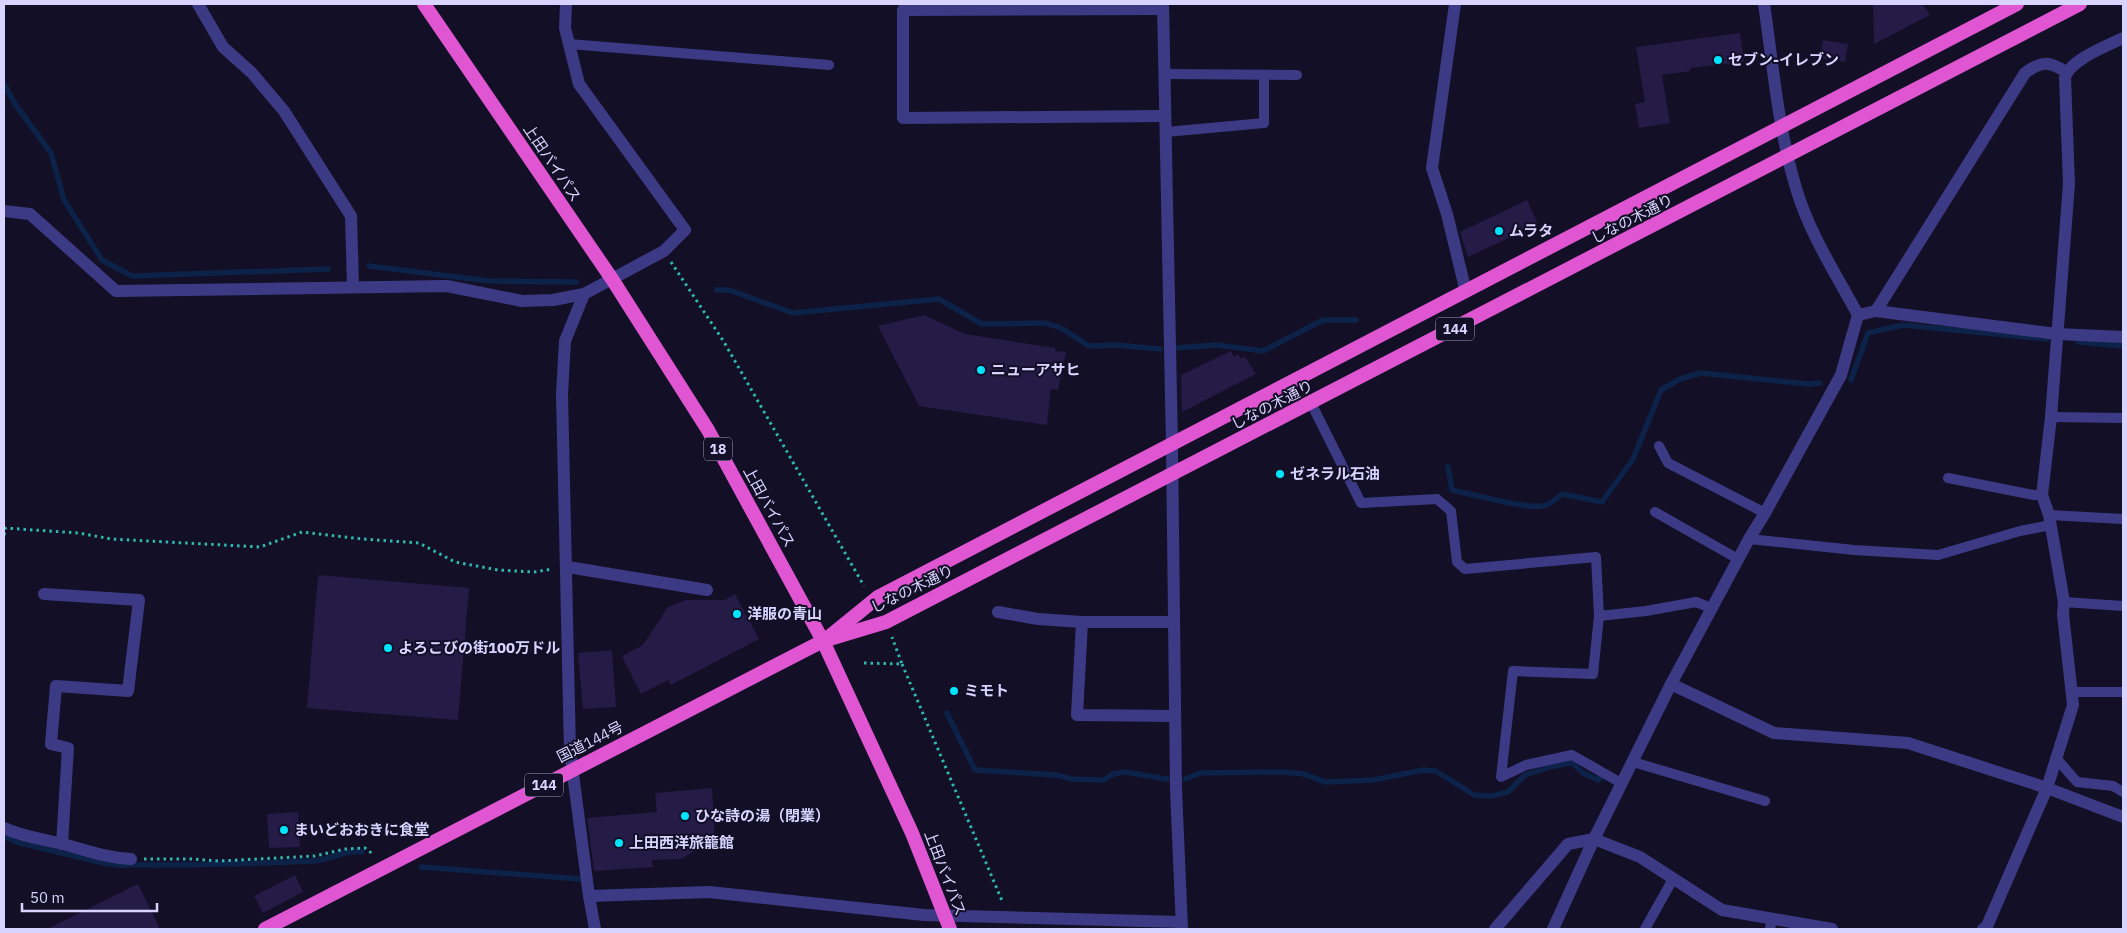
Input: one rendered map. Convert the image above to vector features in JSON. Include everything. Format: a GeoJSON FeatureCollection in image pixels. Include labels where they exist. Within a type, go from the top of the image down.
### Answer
{"type":"FeatureCollection","features":[{"type":"Feature","properties":{"kind":"highway","name":"上田バイパス"},"geometry":{"type":"LineString","coordinates":[[424,4],[612,279],[708,430],[824,641],[912,833],[950,929]]}},
{"type":"Feature","properties":{"kind":"highway","name":"しなの木通り"},"geometry":{"type":"LineString","coordinates":[[824,641],[878,597],[2016,4]]}},
{"type":"Feature","properties":{"kind":"highway","name":"しなの木通り"},"geometry":{"type":"LineString","coordinates":[[824,641],[886,622],[2080,4]]}},
{"type":"Feature","properties":{"kind":"highway","name":"国道144号"},"geometry":{"type":"LineString","coordinates":[[265,929],[824,641]]}},
{"type":"Feature","properties":{"kind":"street"},"geometry":{"type":"LineString","coordinates":[[198,4],[223,46],[252,72],[284,111],[351,216],[353,286]]}},
{"type":"Feature","properties":{"kind":"street"},"geometry":{"type":"LineString","coordinates":[[4,211],[30,214],[116,291],[447,286],[522,301],[553,300],[584,294],[664,251],[685,230],[579,84],[565,28],[566,4]]}},
{"type":"Feature","properties":{"kind":"street"},"geometry":{"type":"LineString","coordinates":[[1455,4],[1432,168],[1447,214],[1466,292]]}},
{"type":"Feature","properties":{"kind":"street"},"geometry":{"type":"LineString","coordinates":[[1553,929],[1594,838],[1671,684],[1711,608],[1841,375],[1858,315],[1807,218],[1796,189],[1782,127],[1764,4]]}},
{"type":"Feature","properties":{"kind":"street"},"geometry":{"type":"LineString","coordinates":[[588,896],[709,892],[924,915],[1009,917],[1181,926],[1175,716],[1172,445],[1163,6],[976,7],[903,10],[903,118],[1165,116]]}},
{"type":"Feature","properties":{"kind":"street"},"geometry":{"type":"LineString","coordinates":[[1983,929],[1987,926],[2047,788],[2072,705],[2063,614],[2064,602],[2050,520],[2042,495],[2051,417],[2069,184],[2065,78],[2066,72],[2074,64],[2123,38]]}},
{"type":"Feature","properties":{"kind":"street"},"geometry":{"type":"LineString","coordinates":[[1876,311],[2024,73],[2033,66],[2043,63],[2054,64],[2066,72]]}},
{"type":"Feature","properties":{"kind":"street"},"geometry":{"type":"LineString","coordinates":[[584,294],[565,341],[562,394],[568,567],[570,751],[574,769],[588,896],[595,929]]}},
{"type":"Feature","properties":{"kind":"street"},"geometry":{"type":"LineString","coordinates":[[1858,315],[1876,311],[2057,334],[2123,337]]}},
{"type":"Feature","properties":{"kind":"street"},"geometry":{"type":"LineString","coordinates":[[568,567],[707,590]]}},
{"type":"Feature","properties":{"kind":"street"},"geometry":{"type":"LineString","coordinates":[[44,594],[139,600],[128,691],[56,686],[51,744],[68,748],[62,844]]}},
{"type":"Feature","properties":{"kind":"street"},"geometry":{"type":"LineString","coordinates":[[998,612],[1038,620],[1174,622]]}},
{"type":"Feature","properties":{"kind":"street"},"geometry":{"type":"LineString","coordinates":[[1082,622],[1076,715],[1175,716]]}},
{"type":"Feature","properties":{"kind":"street"},"geometry":{"type":"LineString","coordinates":[[1671,684],[1774,733],[1908,743],[2047,788],[2123,817]]}},
{"type":"Feature","properties":{"kind":"street"},"geometry":{"type":"LineString","coordinates":[[4,828],[16,834],[114,858],[131,859]]}},
{"type":"Feature","properties":{"kind":"street"},"geometry":{"type":"LineString","coordinates":[[1495,929],[1568,844],[1594,838],[1640,857],[1722,910],[1771,924],[1832,929]]}},
{"type":"Feature","properties":{"kind":"lane"},"geometry":{"type":"LineString","coordinates":[[569,44],[828,65]]}},
{"type":"Feature","properties":{"kind":"lane"},"geometry":{"type":"LineString","coordinates":[[1165,74],[1297,75]]}},
{"type":"Feature","properties":{"kind":"lane"},"geometry":{"type":"LineString","coordinates":[[1166,132],[1264,123],[1264,75]]}},
{"type":"Feature","properties":{"kind":"lane"},"geometry":{"type":"LineString","coordinates":[[1312,402],[1361,503],[1437,499],[1451,511],[1457,562],[1465,569],[1596,556],[1599,616],[1593,674],[1513,670],[1501,777],[1526,765],[1572,755],[1621,783]]}},
{"type":"Feature","properties":{"kind":"lane"},"geometry":{"type":"LineString","coordinates":[[2051,417],[2123,418]]}},
{"type":"Feature","properties":{"kind":"lane"},"geometry":{"type":"LineString","coordinates":[[1659,446],[1668,463],[1765,513]]}},
{"type":"Feature","properties":{"kind":"lane"},"geometry":{"type":"LineString","coordinates":[[1948,478],[2042,495]]}},
{"type":"Feature","properties":{"kind":"lane"},"geometry":{"type":"LineString","coordinates":[[1655,512],[1738,559]]}},
{"type":"Feature","properties":{"kind":"lane"},"geometry":{"type":"LineString","coordinates":[[1749,539],[1854,550],[1938,555],[2020,532],[2050,520],[2123,519]]}},
{"type":"Feature","properties":{"kind":"lane"},"geometry":{"type":"LineString","coordinates":[[1599,616],[1646,612],[1696,602],[1711,608]]}},
{"type":"Feature","properties":{"kind":"lane"},"geometry":{"type":"LineString","coordinates":[[2064,602],[2123,606]]}},
{"type":"Feature","properties":{"kind":"lane"},"geometry":{"type":"LineString","coordinates":[[2071,692],[2123,692]]}},
{"type":"Feature","properties":{"kind":"lane"},"geometry":{"type":"LineString","coordinates":[[2056,758],[2077,782],[2113,786],[2123,792]]}},
{"type":"Feature","properties":{"kind":"lane"},"geometry":{"type":"LineString","coordinates":[[1632,762],[1765,801]]}},
{"type":"Feature","properties":{"kind":"lane"},"geometry":{"type":"LineString","coordinates":[[1645,929],[1673,878]]}},
{"type":"Feature","properties":{"kind":"path"},"geometry":{"type":"LineString","coordinates":[[664,251],[724,342],[864,586]]}},
{"type":"Feature","properties":{"kind":"path"},"geometry":{"type":"LineString","coordinates":[[4,535],[5,528],[79,533],[111,539],[260,547],[302,532],[419,543],[455,562],[498,570],[534,572],[568,567]]}},
{"type":"Feature","properties":{"kind":"path"},"geometry":{"type":"LineString","coordinates":[[892,637],[1009,917]]}},
{"type":"Feature","properties":{"kind":"path"},"geometry":{"type":"LineString","coordinates":[[864,663],[902,664]]}},
{"type":"Feature","properties":{"kind":"path"},"geometry":{"type":"LineString","coordinates":[[131,859],[193,858],[219,861],[306,857],[345,849],[365,848]]}},
{"type":"Feature","properties":{"kind":"building"},"geometry":{"type":"Polygon","coordinates":[[[1873,4],[1923,4],[1930,15],[1874,44],[1873,4]]]}},
{"type":"Feature","properties":{"kind":"building"},"geometry":{"type":"Polygon","coordinates":[[[1740,33],[1744,62],[1690,68],[1690,71],[1662,75],[1670,123],[1639,128],[1635,104],[1645,102],[1636,47],[1740,33]]]}},
{"type":"Feature","properties":{"kind":"building"},"geometry":{"type":"Polygon","coordinates":[[[1823,40],[1848,44],[1845,62],[1820,58],[1823,40]]]}},
{"type":"Feature","properties":{"kind":"building"},"geometry":{"type":"Polygon","coordinates":[[[1527,200],[1538,224],[1468,257],[1460,232],[1527,200]]]}},
{"type":"Feature","properties":{"kind":"building","name":"ニューアサヒ"},"geometry":{"type":"Polygon","coordinates":[[[924,315],[965,334],[1055,348],[1055,351],[1066,352],[1058,390],[1051,389],[1047,425],[919,406],[878,326],[924,315]]]}},
{"type":"Feature","properties":{"kind":"building"},"geometry":{"type":"Polygon","coordinates":[[[1231,351],[1234,357],[1238,354],[1241,359],[1245,357],[1256,374],[1182,412],[1181,375],[1231,351]]]}},
{"type":"Feature","properties":{"kind":"building","name":"よろこびの街100万ドル"},"geometry":{"type":"Polygon","coordinates":[[[318,575],[469,588],[458,720],[307,708],[318,575]]]}},
{"type":"Feature","properties":{"kind":"building"},"geometry":{"type":"Polygon","coordinates":[[[735,594],[759,639],[671,685],[668,680],[641,694],[622,656],[643,645],[668,607],[686,600],[725,600],[735,594]]]}},
{"type":"Feature","properties":{"kind":"building"},"geometry":{"type":"Polygon","coordinates":[[[612,650],[616,707],[583,709],[578,653],[612,650]]]}},
{"type":"Feature","properties":{"kind":"building"},"geometry":{"type":"Polygon","coordinates":[[[712,788],[715,839],[681,859],[652,860],[653,867],[594,871],[587,818],[657,812],[655,793],[712,788]]]}},
{"type":"Feature","properties":{"kind":"building","name":"まいどおおきに食堂"},"geometry":{"type":"Polygon","coordinates":[[[298,812],[300,847],[269,848],[267,814],[298,812]]]}},
{"type":"Feature","properties":{"kind":"building"},"geometry":{"type":"Polygon","coordinates":[[[295,875],[303,892],[263,913],[254,896],[295,875]]]}},
{"type":"Feature","properties":{"kind":"building"},"geometry":{"type":"Polygon","coordinates":[[[138,884],[160,929],[47,929],[138,884]]]}},
{"type":"Feature","properties":{"kind":"waterway"},"geometry":{"type":"LineString","coordinates":[[4,84],[15,104],[51,153],[64,200],[102,260],[132,276],[328,269]]}},
{"type":"Feature","properties":{"kind":"waterway"},"geometry":{"type":"LineString","coordinates":[[369,266],[489,281],[576,282]]}},
{"type":"Feature","properties":{"kind":"waterway"},"geometry":{"type":"LineString","coordinates":[[717,290],[729,290],[793,313],[939,299],[982,324],[1045,323],[1061,328],[1089,346],[1116,345],[1160,349]]}},
{"type":"Feature","properties":{"kind":"waterway"},"geometry":{"type":"LineString","coordinates":[[1174,348],[1217,345],[1263,351],[1323,320],[1356,320]]}},
{"type":"Feature","properties":{"kind":"waterway"},"geometry":{"type":"LineString","coordinates":[[1851,380],[1868,333],[1903,325],[2047,339]]}},
{"type":"Feature","properties":{"kind":"waterway"},"geometry":{"type":"LineString","coordinates":[[2078,342],[2123,346]]}},
{"type":"Feature","properties":{"kind":"waterway"},"geometry":{"type":"LineString","coordinates":[[1448,467],[1452,490],[1498,501],[1542,506],[1550,503],[1562,494],[1602,502],[1633,459],[1661,390],[1680,379],[1701,373],[1808,384],[1820,383]]}},
{"type":"Feature","properties":{"kind":"waterway"},"geometry":{"type":"LineString","coordinates":[[947,713],[975,770],[1104,780],[1113,774],[1125,772],[1167,779]]}},
{"type":"Feature","properties":{"kind":"waterway"},"geometry":{"type":"LineString","coordinates":[[1185,779],[1200,773],[1282,772],[1304,774],[1325,782],[1373,780],[1423,770],[1436,771],[1474,795],[1491,796],[1508,792],[1525,775],[1550,767],[1572,763],[1583,773],[1598,780],[1602,776]]}},
{"type":"Feature","properties":{"kind":"waterway"},"geometry":{"type":"LineString","coordinates":[[4,836],[16,842],[119,865],[314,861],[344,853],[362,852]]}},
{"type":"Feature","properties":{"kind":"waterway"},"geometry":{"type":"LineString","coordinates":[[421,867],[581,879]]}},
{"type":"Feature","properties":{"kind":"place","name":"セブン-イレブン"},"geometry":{"type":"Point","coordinates":[1718,60]}},
{"type":"Feature","properties":{"kind":"place","name":"ムラタ"},"geometry":{"type":"Point","coordinates":[1499,231]}},
{"type":"Feature","properties":{"kind":"place","name":"ニューアサヒ"},"geometry":{"type":"Point","coordinates":[981,370]}},
{"type":"Feature","properties":{"kind":"place","name":"ゼネラル石油"},"geometry":{"type":"Point","coordinates":[1280,474]}},
{"type":"Feature","properties":{"kind":"place","name":"洋服の青山"},"geometry":{"type":"Point","coordinates":[737,614]}},
{"type":"Feature","properties":{"kind":"place","name":"よろこびの街100万ドル"},"geometry":{"type":"Point","coordinates":[388,648]}},
{"type":"Feature","properties":{"kind":"place","name":"ミモト"},"geometry":{"type":"Point","coordinates":[954,691]}},
{"type":"Feature","properties":{"kind":"place","name":"ひな詩の湯（閉業）"},"geometry":{"type":"Point","coordinates":[685,816]}},
{"type":"Feature","properties":{"kind":"place","name":"まいどおおきに食堂"},"geometry":{"type":"Point","coordinates":[284,830]}},
{"type":"Feature","properties":{"kind":"place","name":"上田西洋旅籠館"},"geometry":{"type":"Point","coordinates":[619,843]}}]}
